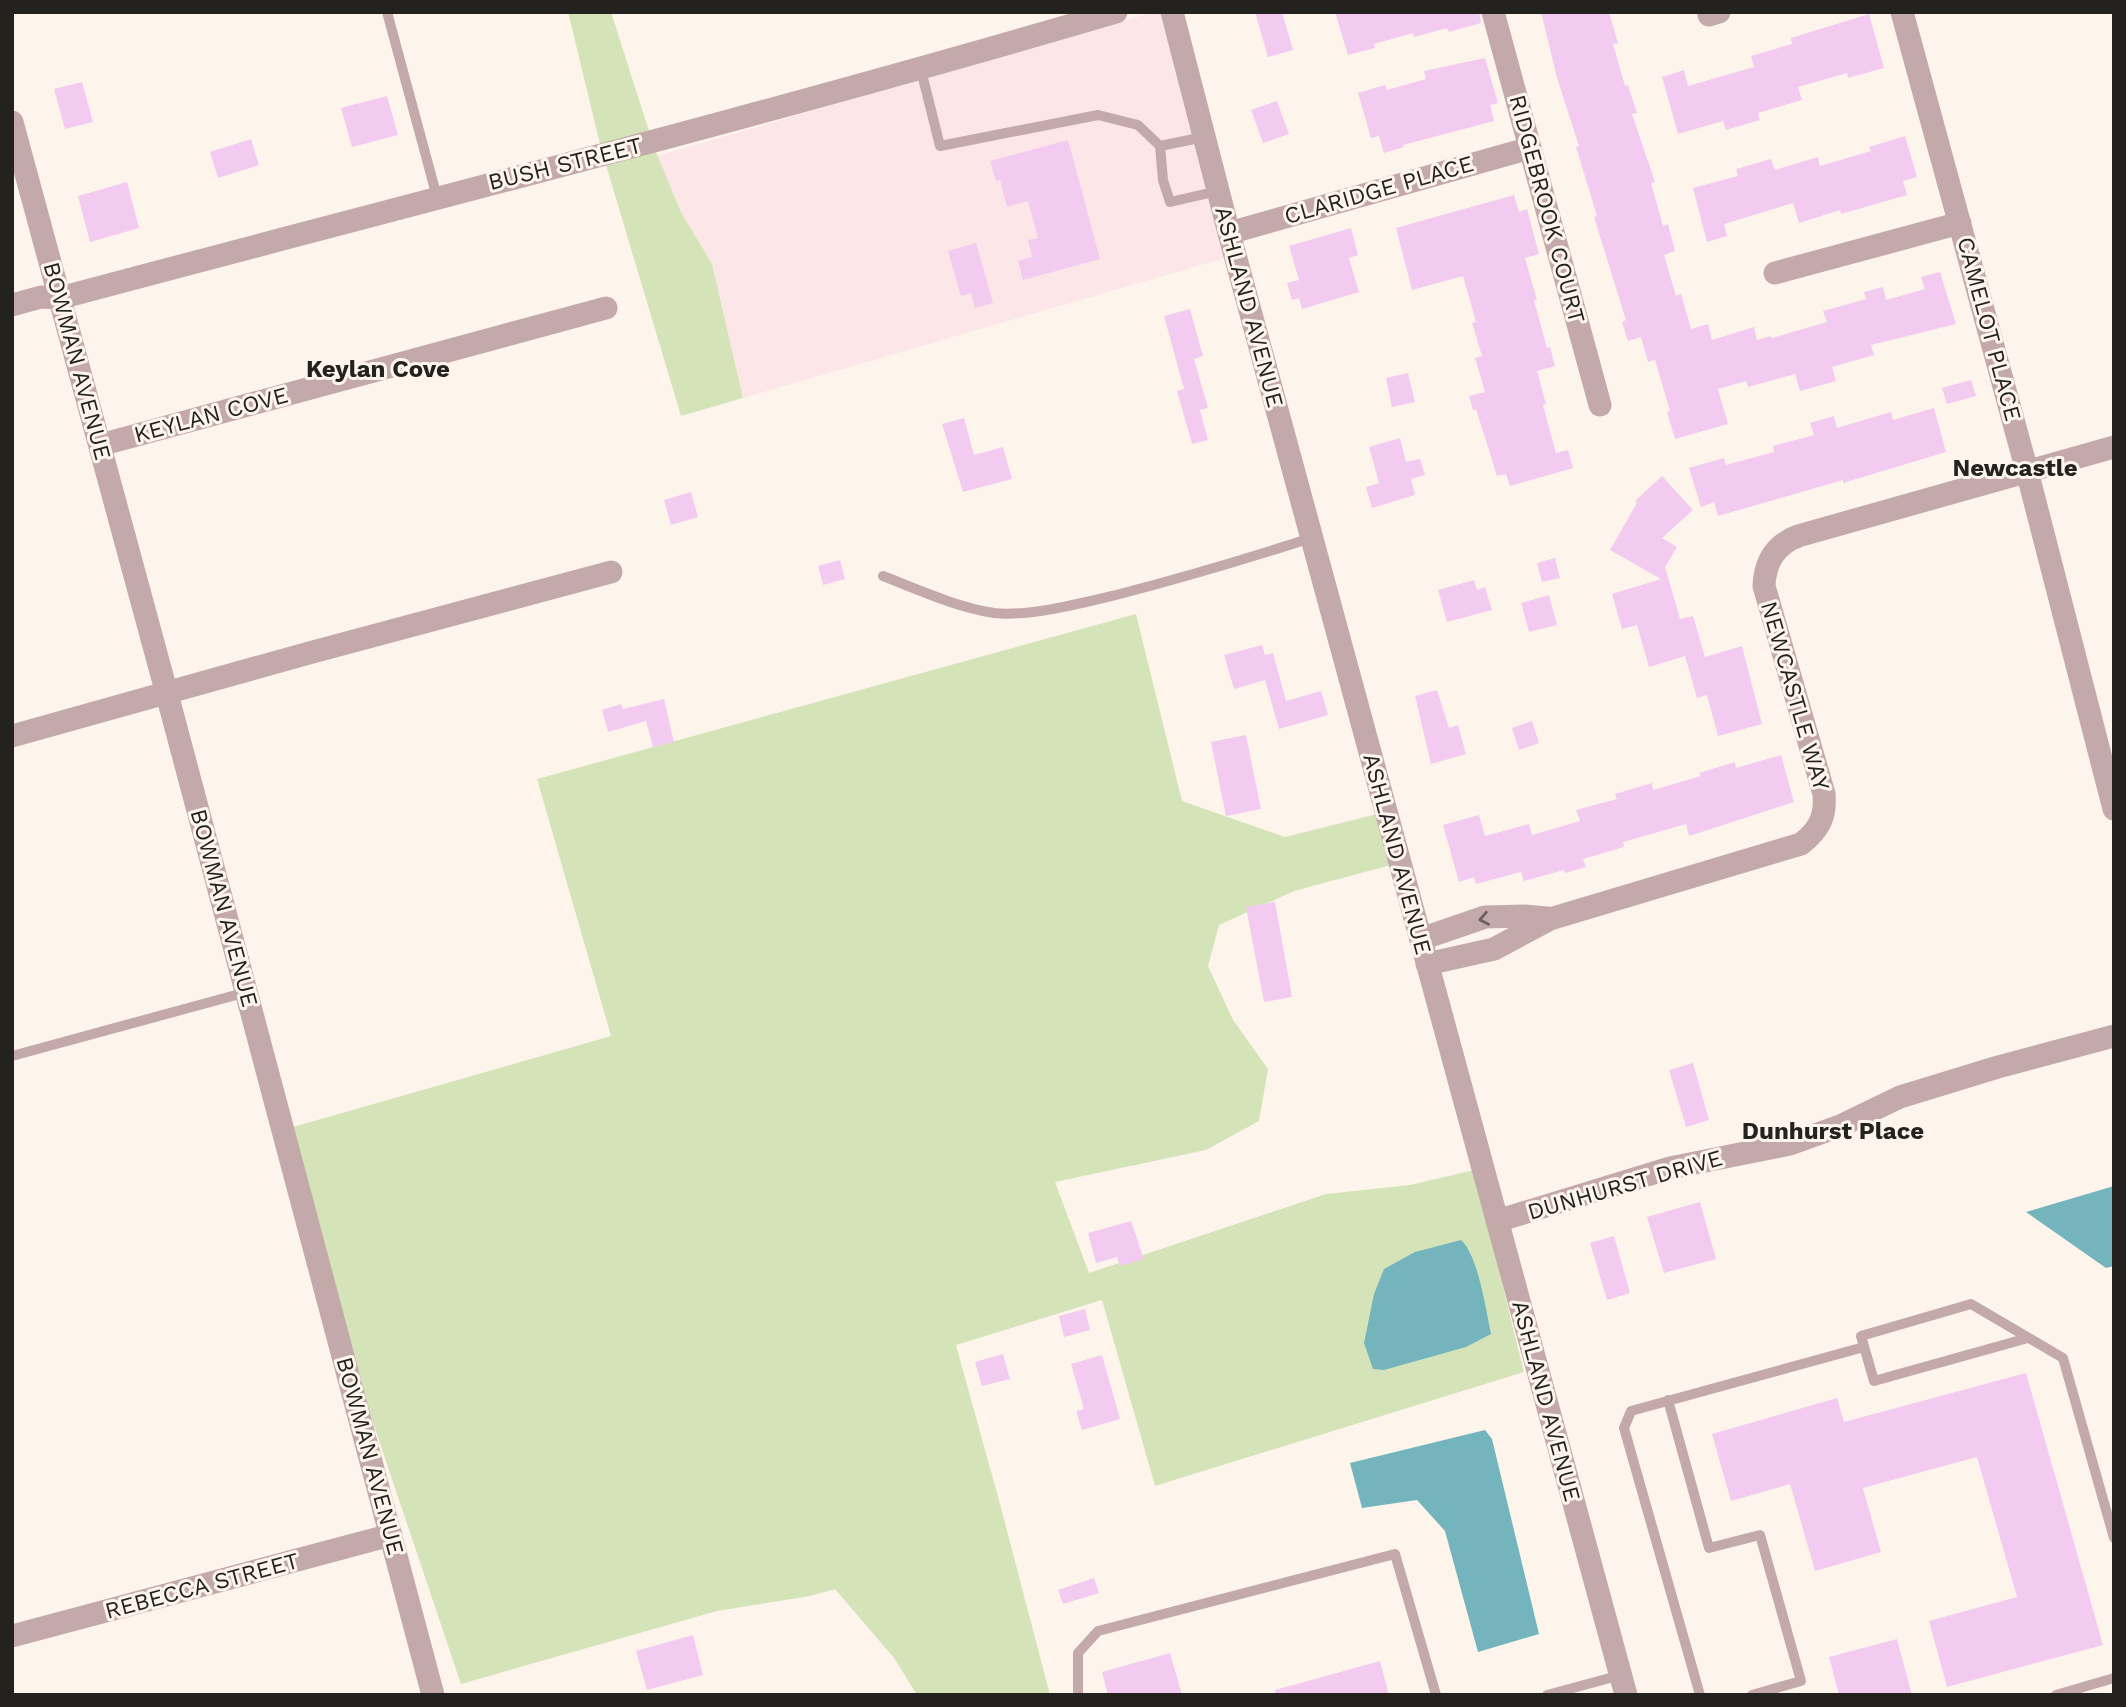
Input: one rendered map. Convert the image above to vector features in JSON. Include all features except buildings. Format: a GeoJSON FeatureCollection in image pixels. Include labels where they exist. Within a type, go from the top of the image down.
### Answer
{"type":"FeatureCollection","features":[{"type":"Feature","properties":{"kind":"street","name":"BUSH STREET"},"geometry":{"type":"LineString","coordinates":[[12,305],[41,297],[60,298],[921,70],[1116,12]]}},
{"type":"Feature","properties":{"kind":"street","name":"ASHLAND AVENUE"},"geometry":{"type":"LineString","coordinates":[[1172,12],[1228,233],[1624,1685]]}},
{"type":"Feature","properties":{"kind":"street","name":"RIDGEBROOK COURT"},"geometry":{"type":"LineString","coordinates":[[1493,12],[1600,405]]}},
{"type":"Feature","properties":{"kind":"street","name":"CAMELOT PLACE"},"geometry":{"type":"LineString","coordinates":[[1902,12],[2027,471],[2114,809]]}},
{"type":"Feature","properties":{"kind":"street","name":"BOWMAN AVENUE"},"geometry":{"type":"LineString","coordinates":[[12,122],[433,1695]]}},
{"type":"Feature","properties":{"kind":"street","name":"CLARIDGE PLACE"},"geometry":{"type":"LineString","coordinates":[[1228,233],[1530,148]]}},
{"type":"Feature","properties":{"kind":"street"},"geometry":{"type":"LineString","coordinates":[[1775,273],[1960,223]]}},
{"type":"Feature","properties":{"kind":"street","name":"KEYLAN COVE"},"geometry":{"type":"LineString","coordinates":[[100,445],[606,308]]}},
{"type":"Feature","properties":{"kind":"street","name":"NEWCASTLE WAY"},"geometry":{"type":"LineString","coordinates":[[1427,964],[1494,949],[1550,919],[1801,844],[1814,835],[1822,822],[1824,794],[1764,586],[1765,571],[1779,546],[1798,536],[2114,447]]}},
{"type":"Feature","properties":{"kind":"street"},"geometry":{"type":"LineString","coordinates":[[12,736],[611,572]]}},
{"type":"Feature","properties":{"kind":"street","name":"NEWCASTLE WAY"},"geometry":{"type":"LineString","coordinates":[[1420,939],[1485,917],[1524,916],[1550,919]]}},
{"type":"Feature","properties":{"kind":"street","name":"DUNHURST DRIVE"},"geometry":{"type":"LineString","coordinates":[[1497,1221],[1670,1168],[1790,1143],[1840,1126],[1900,1097],[2114,1036]]}},
{"type":"Feature","properties":{"kind":"street","name":"REBECCA STREET"},"geometry":{"type":"LineString","coordinates":[[12,1636],[391,1535]]}},
{"type":"Feature","properties":{"kind":"lane"},"geometry":{"type":"LineString","coordinates":[[387,12],[437,197]]}},
{"type":"Feature","properties":{"kind":"lane"},"geometry":{"type":"LineString","coordinates":[[921,70],[940,146],[1098,115],[1138,125],[1160,146],[1163,180],[1170,202],[1218,191]]}},
{"type":"Feature","properties":{"kind":"lane"},"geometry":{"type":"LineString","coordinates":[[1160,146],[1204,137]]}},
{"type":"Feature","properties":{"kind":"lane"},"geometry":{"type":"LineString","coordinates":[[883,576],[946,600],[996,613],[1043,610],[1084,603],[1166,582],[1311,538]]}},
{"type":"Feature","properties":{"kind":"lane"},"geometry":{"type":"LineString","coordinates":[[12,1056],[247,992]]}},
{"type":"Feature","properties":{"kind":"lane"},"geometry":{"type":"LineString","coordinates":[[2028,1338],[1874,1381],[1861,1336],[1971,1304],[2063,1358],[2114,1538]]}},
{"type":"Feature","properties":{"kind":"lane"},"geometry":{"type":"LineString","coordinates":[[1700,1695],[1624,1428],[1631,1411],[1864,1347]]}},
{"type":"Feature","properties":{"kind":"lane"},"geometry":{"type":"LineString","coordinates":[[1668,1400],[1709,1548],[1760,1535],[1801,1681],[1752,1695]]}},
{"type":"Feature","properties":{"kind":"lane"},"geometry":{"type":"LineString","coordinates":[[1078,1695],[1078,1653],[1098,1631],[1395,1554],[1436,1695]]}},
{"type":"Feature","properties":{"kind":"lane"},"geometry":{"type":"LineString","coordinates":[[2056,1695],[2114,1678]]}},
{"type":"Feature","properties":{"kind":"lane"},"geometry":{"type":"LineString","coordinates":[[1547,1695],[1624,1685]]}},
{"type":"Feature","properties":{"kind":"shaded area"},"geometry":{"type":"Polygon","coordinates":[[[1154,12],[1162,12],[1225,258],[743,398],[712,264],[681,212],[657,156],[1154,12]]]}},
{"type":"Feature","properties":{"kind":"green space"},"geometry":{"type":"Polygon","coordinates":[[[568,12],[611,12],[649,131],[600,144],[568,12]]]}},
{"type":"Feature","properties":{"kind":"green space"},"geometry":{"type":"Polygon","coordinates":[[[656,152],[681,212],[712,264],[743,398],[681,416],[606,165],[656,152]]]}},
{"type":"Feature","properties":{"kind":"green space"},"geometry":{"type":"Polygon","coordinates":[[[1136,614],[1182,801],[1285,837],[1377,814],[1391,865],[1294,891],[1219,925],[1208,966],[1233,1020],[1268,1069],[1259,1121],[1206,1150],[1055,1182],[1089,1273],[1326,1194],[1410,1185],[1474,1170],[1524,1372],[1155,1486],[1102,1300],[956,1345],[1050,1695],[917,1695],[894,1658],[835,1589],[810,1596],[717,1611],[461,1684],[364,1396],[293,1127],[611,1036],[537,779],[1136,614]]]}},
{"type":"Feature","properties":{"kind":"water"},"geometry":{"type":"Polygon","coordinates":[[[2114,1186],[2114,1266],[2106,1268],[2026,1212],[2114,1186]]]}},
{"type":"Feature","properties":{"kind":"water"},"geometry":{"type":"Polygon","coordinates":[[[1461,1240],[1477,1270],[1491,1334],[1466,1347],[1384,1370],[1373,1369],[1364,1343],[1374,1294],[1384,1269],[1415,1252],[1461,1240]]]}},
{"type":"Feature","properties":{"kind":"water"},"geometry":{"type":"Polygon","coordinates":[[[1485,1430],[1492,1439],[1539,1634],[1478,1652],[1445,1531],[1417,1500],[1362,1508],[1350,1463],[1485,1430]]]}},
{"type":"Feature","properties":{"kind":"district","name":"Keylan Cove"},"geometry":{"type":"Point","coordinates":[378,369]}},
{"type":"Feature","properties":{"kind":"district","name":"Newcastle"},"geometry":{"type":"Point","coordinates":[2015,468]}},
{"type":"Feature","properties":{"kind":"district","name":"Dunhurst Place"},"geometry":{"type":"Point","coordinates":[1833,1131]}}]}
